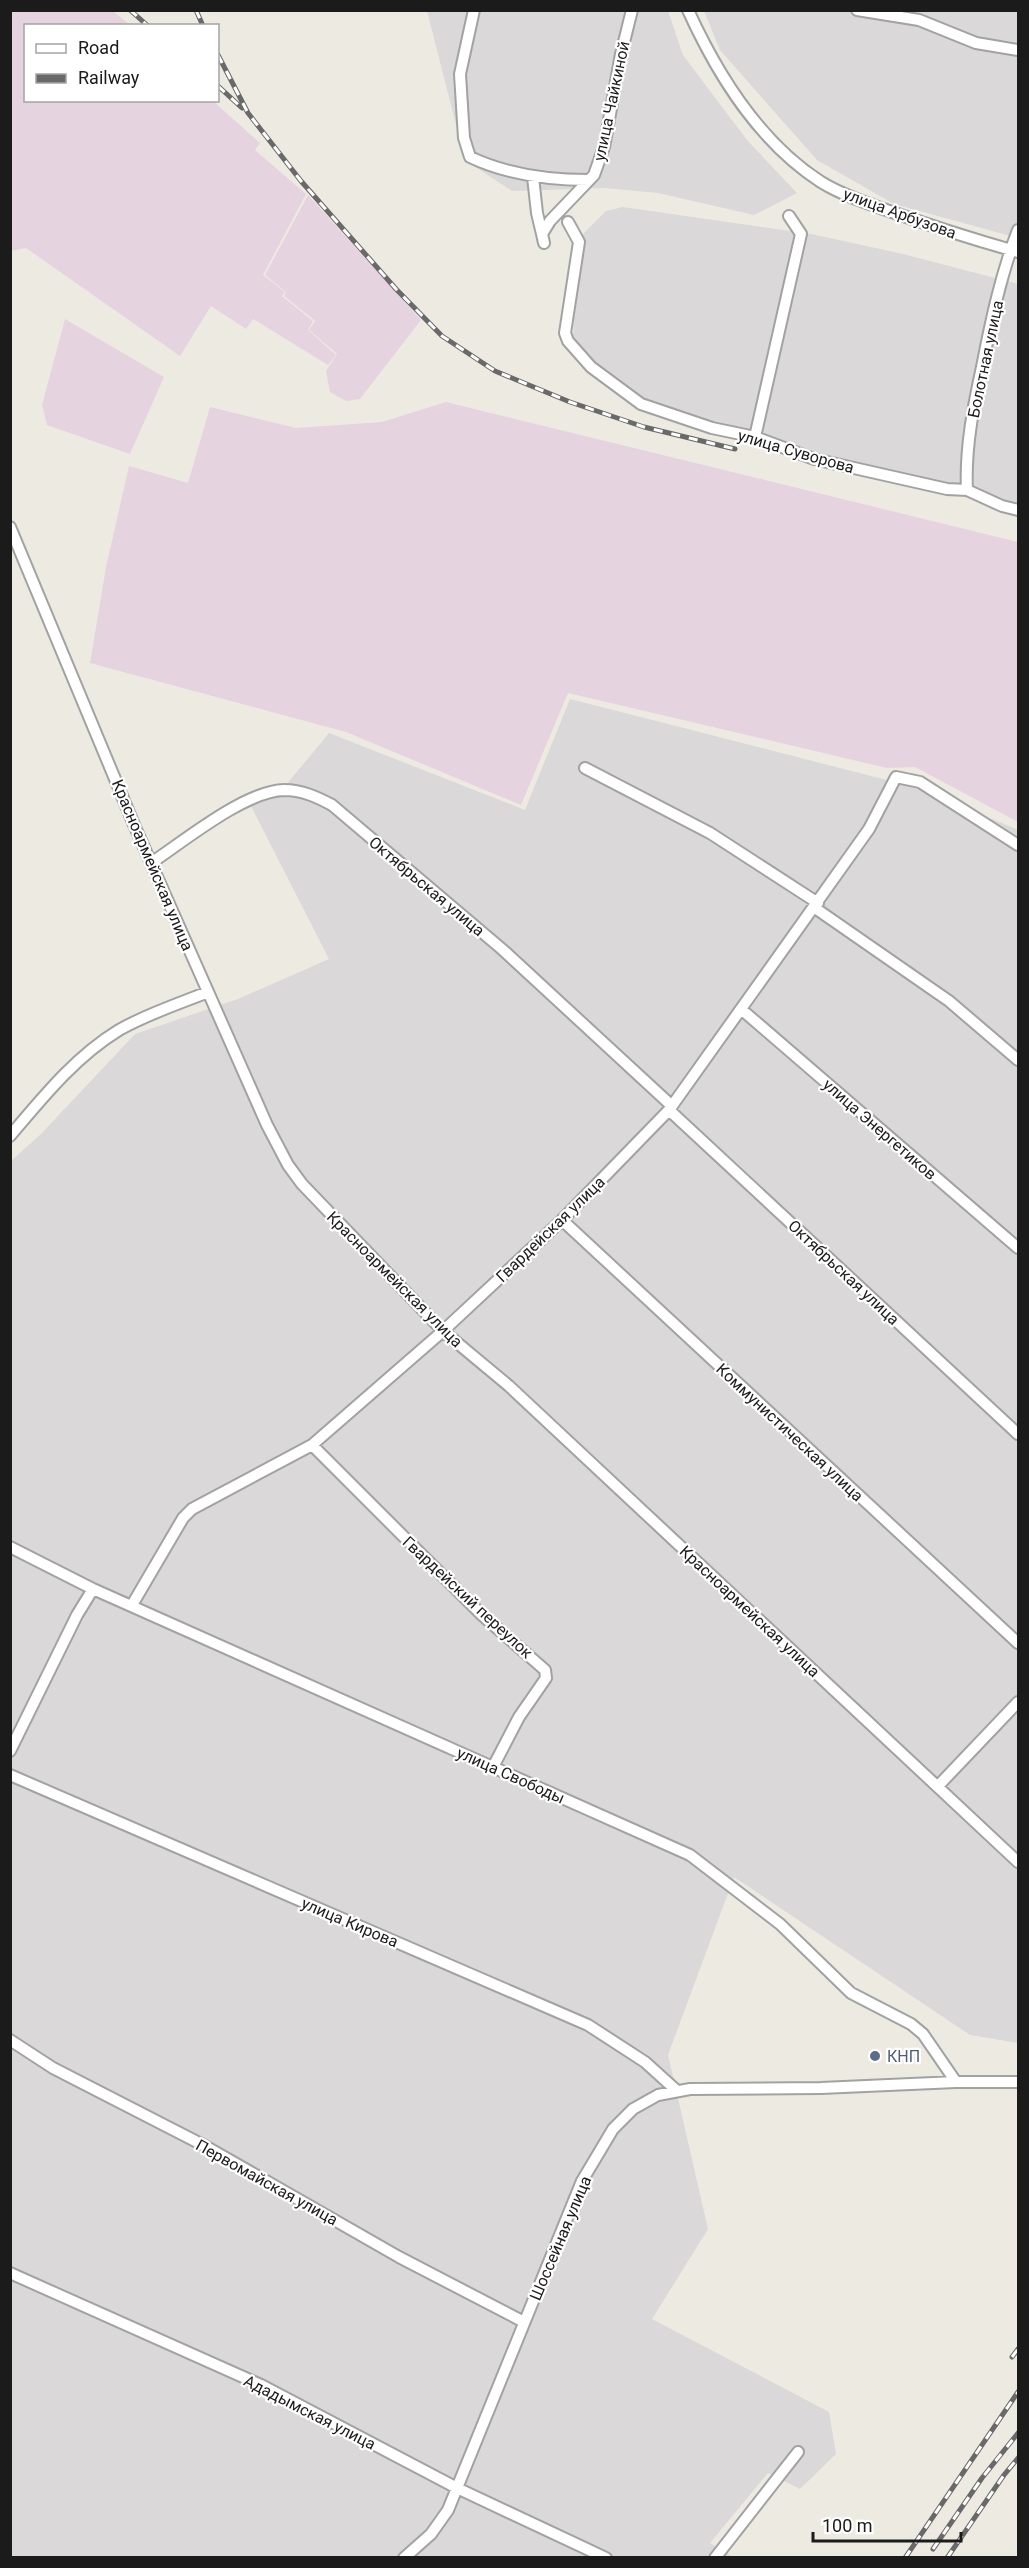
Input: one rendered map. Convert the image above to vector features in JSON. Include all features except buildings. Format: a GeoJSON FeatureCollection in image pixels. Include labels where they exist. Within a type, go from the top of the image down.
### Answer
{"type":"FeatureCollection","features":[{"type":"Feature","properties":{"kind":"street"},"geometry":{"type":"LineString","coordinates":[[474,10],[460,74],[464,138],[470,157],[484,164],[533,177],[589,180]]}},
{"type":"Feature","properties":{"kind":"street","name":"улица Чайкиной"},"geometry":{"type":"LineString","coordinates":[[533,177],[543,239],[550,221],[594,175],[604,147],[621,54],[632,10]]}},
{"type":"Feature","properties":{"kind":"street","name":"улица Арбузова"},"geometry":{"type":"LineString","coordinates":[[688,10],[705,47],[726,82],[752,118],[782,151],[821,182],[866,203],[1015,251]]}},
{"type":"Feature","properties":{"kind":"street"},"geometry":{"type":"LineString","coordinates":[[857,10],[919,20],[976,43],[1018,50]]}},
{"type":"Feature","properties":{"kind":"street"},"geometry":{"type":"LineString","coordinates":[[754,437],[801,234],[789,216]]}},
{"type":"Feature","properties":{"kind":"street","name":"улица Суворова"},"geometry":{"type":"LineString","coordinates":[[568,222],[579,242],[565,333],[568,341],[601,377],[641,404],[712,428],[754,437],[814,459],[947,489],[967,490],[1002,506],[1018,510]]}},
{"type":"Feature","properties":{"kind":"street","name":"Болотная улица"},"geometry":{"type":"LineString","coordinates":[[967,490],[966,463],[977,388],[990,327],[1015,251],[1018,230]]}},
{"type":"Feature","properties":{"kind":"street","name":"Красноармейская улица"},"geometry":{"type":"LineString","coordinates":[[10,527],[151,863],[267,1125],[288,1165],[317,1201],[443,1331],[518,1394],[939,1785],[1018,1862]]}},
{"type":"Feature","properties":{"kind":"street"},"geometry":{"type":"LineString","coordinates":[[585,768],[710,833],[949,1000],[1018,1060]]}},
{"type":"Feature","properties":{"kind":"street","name":"Гвардейская улица"},"geometry":{"type":"LineString","coordinates":[[132,1605],[174,1531],[192,1509],[312,1445],[443,1331],[562,1220],[670,1108],[869,829],[896,777],[920,782],[1018,846]]}},
{"type":"Feature","properties":{"kind":"street","name":"Октябрьская улица"},"geometry":{"type":"LineString","coordinates":[[151,863],[246,800],[283,790],[317,797],[332,805],[503,950],[1018,1434]]}},
{"type":"Feature","properties":{"kind":"street"},"geometry":{"type":"LineString","coordinates":[[10,1136],[69,1070],[96,1046],[120,1030],[208,992]]}},
{"type":"Feature","properties":{"kind":"street","name":"улица Энергетиков"},"geometry":{"type":"LineString","coordinates":[[741,1009],[1018,1248]]}},
{"type":"Feature","properties":{"kind":"street","name":"Коммунистическая улица"},"geometry":{"type":"LineString","coordinates":[[562,1220],[1018,1643]]}},
{"type":"Feature","properties":{"kind":"street","name":"Гвардейский переулок"},"geometry":{"type":"LineString","coordinates":[[312,1445],[482,1614],[545,1671],[546,1678],[519,1717],[493,1767]]}},
{"type":"Feature","properties":{"kind":"street","name":"улица Свободы"},"geometry":{"type":"LineString","coordinates":[[10,1546],[93,1589],[690,1855],[780,1924],[851,1993],[911,2024],[923,2034],[956,2082]]}},
{"type":"Feature","properties":{"kind":"street"},"geometry":{"type":"LineString","coordinates":[[10,1751],[77,1615],[93,1589]]}},
{"type":"Feature","properties":{"kind":"street"},"geometry":{"type":"LineString","coordinates":[[939,1785],[1018,1702]]}},
{"type":"Feature","properties":{"kind":"street","name":"улица Кирова"},"geometry":{"type":"LineString","coordinates":[[10,1775],[588,2025],[645,2062],[675,2090]]}},
{"type":"Feature","properties":{"kind":"street","name":"Первомайская улица"},"geometry":{"type":"LineString","coordinates":[[10,2040],[53,2068],[205,2146],[399,2257],[524,2322]]}},
{"type":"Feature","properties":{"kind":"street","name":"Шоссейная улица"},"geometry":{"type":"LineString","coordinates":[[404,2558],[430,2534],[448,2510],[582,2181],[613,2129],[633,2109],[658,2095],[675,2090],[1018,2082]]}},
{"type":"Feature","properties":{"kind":"street","name":"Ададымская улица"},"geometry":{"type":"LineString","coordinates":[[10,2273],[261,2385],[458,2488],[606,2558]]}},
{"type":"Feature","properties":{"kind":"street"},"geometry":{"type":"LineString","coordinates":[[715,2558],[798,2452]]}},
{"type":"Feature","properties":{"kind":"shaded area"},"geometry":{"type":"Polygon","coordinates":[[[11,10],[113,11],[129,24],[24,24],[24,102],[214,102],[260,143],[255,150],[306,194],[263,275],[285,292],[282,296],[313,321],[308,330],[336,355],[328,365],[253,319],[246,329],[211,306],[180,356],[26,248],[11,251],[11,10]]]}},
{"type":"Feature","properties":{"kind":"shaded area"},"geometry":{"type":"Polygon","coordinates":[[[427,11],[668,11],[683,55],[747,140],[797,193],[754,215],[658,193],[605,188],[512,191],[465,160],[427,11]]]}},
{"type":"Feature","properties":{"kind":"shaded area"},"geometry":{"type":"Polygon","coordinates":[[[704,11],[1018,11],[1018,238],[894,204],[817,160],[720,50],[704,11]]]}},
{"type":"Feature","properties":{"kind":"shaded area"},"geometry":{"type":"Polygon","coordinates":[[[308,195],[421,320],[360,399],[346,401],[330,392],[326,371],[337,354],[309,330],[315,321],[284,296],[286,292],[265,275],[308,195]]]}},
{"type":"Feature","properties":{"kind":"shaded area"},"geometry":{"type":"Polygon","coordinates":[[[623,207],[811,234],[903,254],[1018,284],[1018,504],[751,436],[643,403],[609,379],[573,336],[579,238],[606,211],[623,207]]]}},
{"type":"Feature","properties":{"kind":"shaded area"},"geometry":{"type":"Polygon","coordinates":[[[65,319],[164,377],[130,454],[47,425],[42,405],[65,319]]]}},
{"type":"Feature","properties":{"kind":"shaded area"},"geometry":{"type":"Polygon","coordinates":[[[446,402],[1018,542],[1018,822],[915,767],[887,768],[568,693],[521,805],[346,732],[90,663],[106,567],[129,466],[188,483],[210,407],[296,428],[382,422],[446,402]]]}},
{"type":"Feature","properties":{"kind":"shaded area"},"geometry":{"type":"Polygon","coordinates":[[[570,699],[922,789],[1018,830],[1018,2043],[970,2035],[734,1877],[668,2055],[708,2229],[652,2319],[829,2412],[836,2454],[800,2489],[768,2473],[710,2543],[733,2557],[11,2558],[11,1161],[41,1134],[135,1034],[238,999],[329,959],[251,806],[277,796],[329,733],[525,810],[570,699]]]}},
{"type":"Feature","properties":{"kind":"railway"},"geometry":{"type":"LineString","coordinates":[[130,10],[146,24]]}},
{"type":"Feature","properties":{"kind":"railway"},"geometry":{"type":"LineString","coordinates":[[196,10],[202,24]]}},
{"type":"Feature","properties":{"kind":"railway"},"geometry":{"type":"LineString","coordinates":[[219,57],[248,113],[301,181],[396,289],[442,336],[495,371],[570,402],[644,427],[735,449]]}},
{"type":"Feature","properties":{"kind":"railway"},"geometry":{"type":"LineString","coordinates":[[219,87],[242,108]]}},
{"type":"Feature","properties":{"kind":"railway"},"geometry":{"type":"LineString","coordinates":[[1012,2357],[1018,2349]]}},
{"type":"Feature","properties":{"kind":"railway"},"geometry":{"type":"LineString","coordinates":[[905,2558],[1018,2392]]}},
{"type":"Feature","properties":{"kind":"railway"},"geometry":{"type":"LineString","coordinates":[[933,2549],[982,2478],[1018,2433]]}},
{"type":"Feature","properties":{"kind":"railway"},"geometry":{"type":"LineString","coordinates":[[947,2558],[1018,2458]]}},
{"type":"Feature","properties":{"kind":"place","name":"КНП"},"geometry":{"type":"Point","coordinates":[875,2056]}}]}
